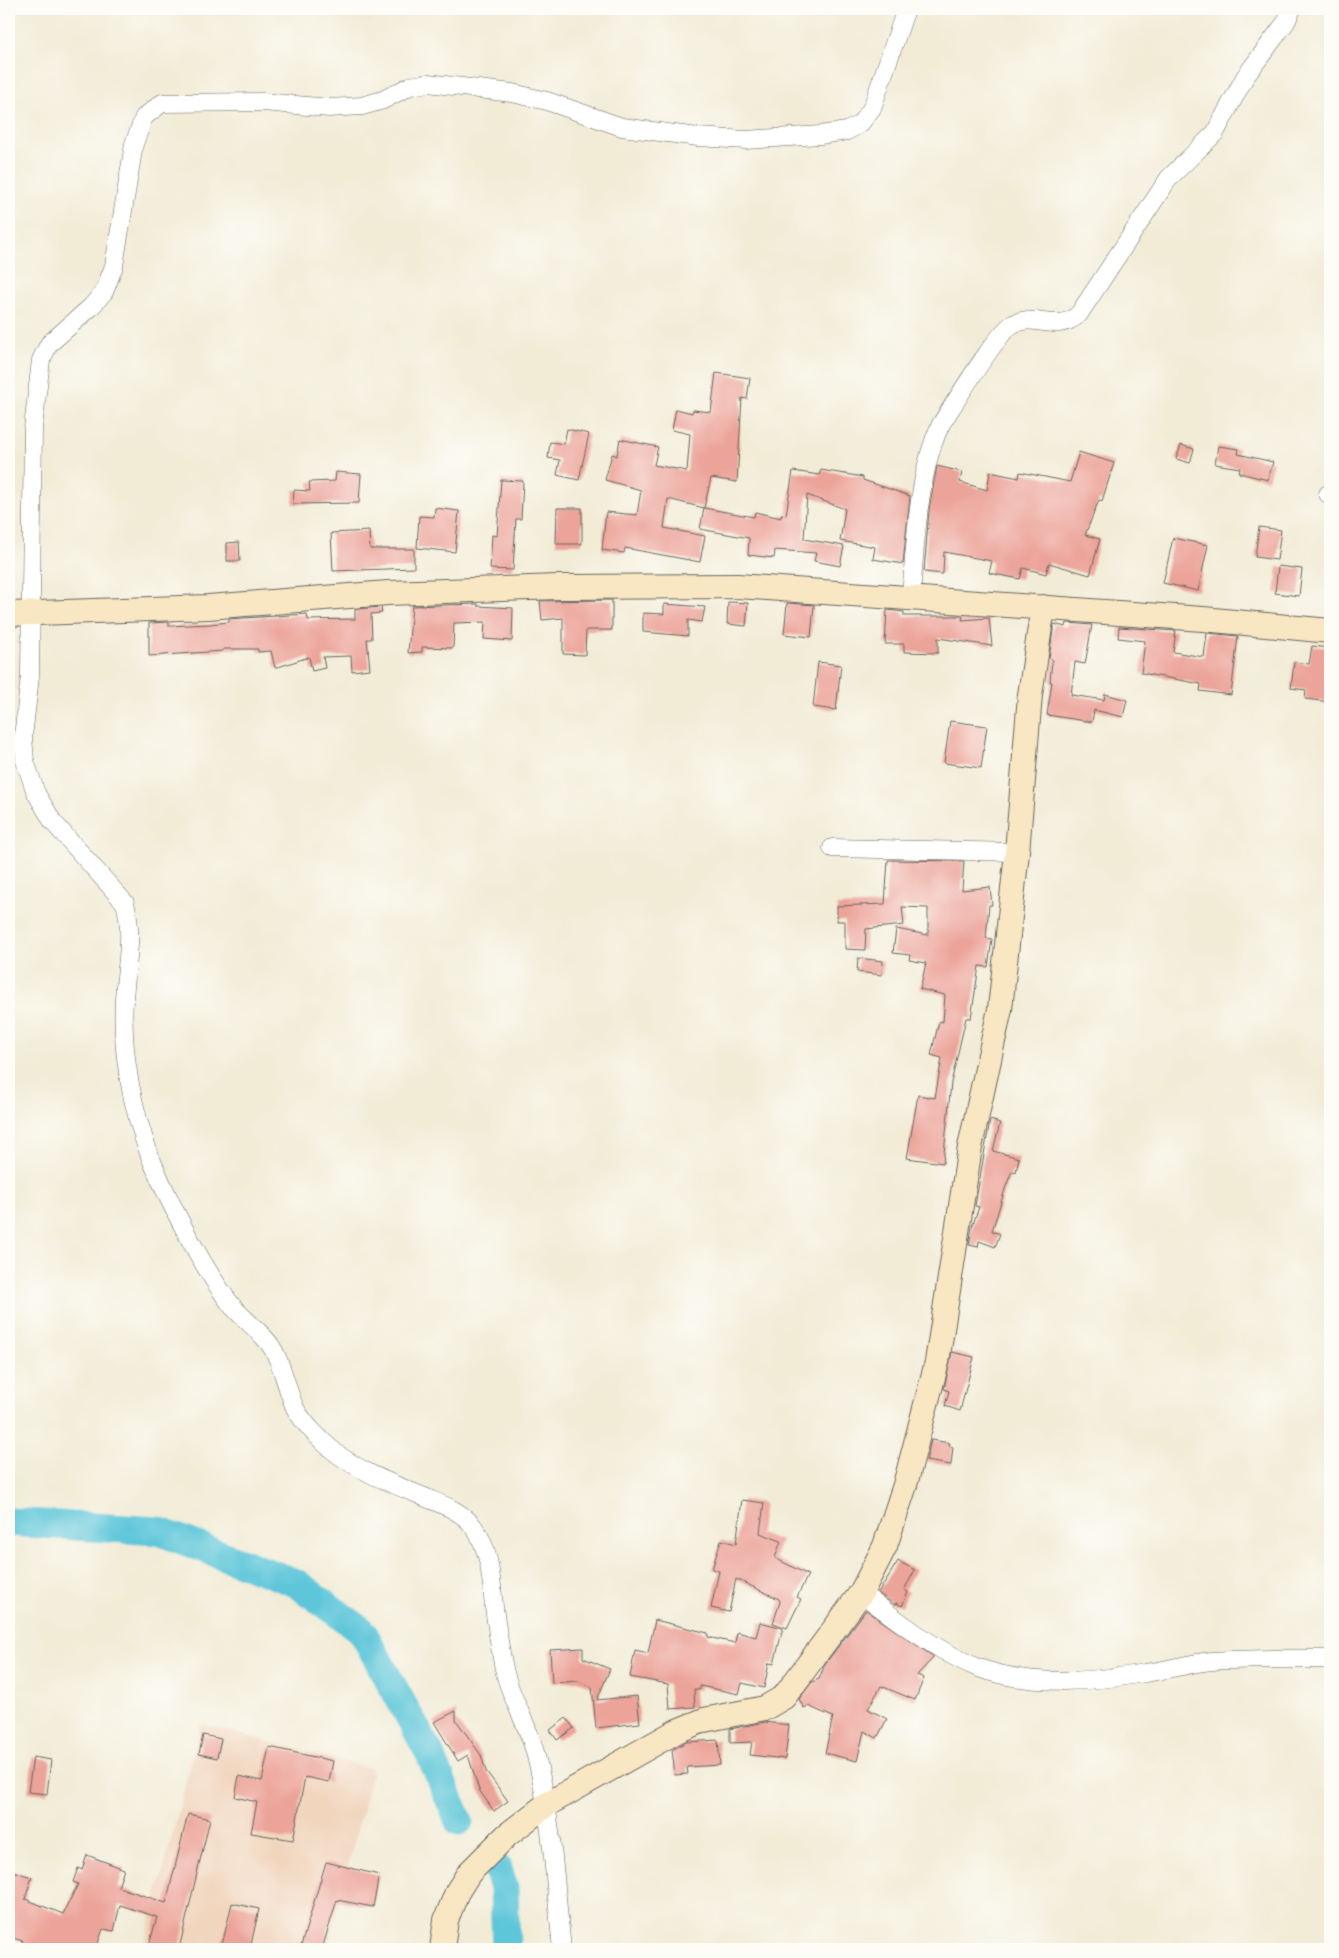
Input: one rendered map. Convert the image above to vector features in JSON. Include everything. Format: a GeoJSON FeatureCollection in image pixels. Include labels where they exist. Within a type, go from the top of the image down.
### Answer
{"type":"FeatureCollection","features":[{"type":"Feature","properties":{"kind":"street"},"geometry":{"type":"LineString","coordinates":[[562,1949],[546,1805],[530,1730],[510,1691],[505,1673],[488,1555],[473,1526],[452,1509],[364,1471],[335,1452],[296,1410],[277,1357],[269,1344],[231,1305],[205,1266],[151,1158],[137,1111],[124,1044],[124,999],[129,944],[129,918],[125,903],[53,822],[36,793],[25,761],[23,737],[30,676],[20,613],[33,428],[41,360],[49,344],[91,307],[104,292],[114,266],[134,144],[144,117],[162,103],[263,102],[329,108],[362,106],[382,100],[410,86],[428,83],[512,94],[547,101],[622,127],[698,137],[746,140],[820,135],[847,131],[860,124],[872,108],[906,9]]}},
{"type":"Feature","properties":{"kind":"street"},"geometry":{"type":"LineString","coordinates":[[911,598],[916,526],[934,438],[941,424],[996,342],[1012,324],[1021,322],[1062,324],[1072,320],[1079,314],[1169,178],[1215,133],[1244,77],[1286,22],[1292,9]]}},
{"type":"Feature","properties":{"kind":"street"},"geometry":{"type":"LineString","coordinates":[[20,613],[208,607],[388,593],[558,587],[738,586],[1043,607],[1330,631]]}},
{"type":"Feature","properties":{"kind":"street"},"geometry":{"type":"LineString","coordinates":[[442,1949],[446,1920],[457,1892],[469,1873],[508,1835],[546,1805],[677,1731],[704,1720],[765,1708],[784,1697],[861,1593],[885,1546],[902,1494],[937,1362],[970,1147],[1000,1009],[1017,852],[1030,695],[1043,607]]}},
{"type":"Feature","properties":{"kind":"street"},"geometry":{"type":"LineString","coordinates":[[832,848],[1017,852]]}},
{"type":"Feature","properties":{"kind":"street"},"geometry":{"type":"LineString","coordinates":[[861,1593],[895,1619],[954,1657],[978,1667],[1012,1677],[1051,1681],[1144,1673],[1212,1661],[1330,1659]]}},
{"type":"Feature","properties":{"kind":"shaded area"},"geometry":{"type":"Polygon","coordinates":[[[201,1724],[373,1769],[327,1949],[143,1949],[201,1724]]]}},
{"type":"Feature","properties":{"kind":"building"},"geometry":{"type":"Polygon","coordinates":[[[716,373],[750,378],[747,399],[742,398],[737,482],[711,478],[704,508],[668,499],[664,528],[705,536],[700,562],[625,548],[624,553],[602,550],[606,512],[637,515],[641,490],[605,480],[612,454],[617,456],[620,439],[658,447],[654,465],[687,471],[690,434],[672,430],[676,409],[692,413],[693,410],[711,412],[716,373]]]}},
{"type":"Feature","properties":{"kind":"building"},"geometry":{"type":"Polygon","coordinates":[[[567,429],[589,434],[579,480],[557,475],[560,460],[548,458],[550,442],[564,444],[567,429]]]}},
{"type":"Feature","properties":{"kind":"building"},"geometry":{"type":"Polygon","coordinates":[[[1181,445],[1194,449],[1190,463],[1176,459],[1181,445]]]}},
{"type":"Feature","properties":{"kind":"building"},"geometry":{"type":"Polygon","coordinates":[[[1218,446],[1239,449],[1238,454],[1273,462],[1268,480],[1239,473],[1240,468],[1215,464],[1218,446]]]}},
{"type":"Feature","properties":{"kind":"building"},"geometry":{"type":"Polygon","coordinates":[[[1079,452],[1114,463],[1102,501],[1099,500],[1085,535],[1100,539],[1090,575],[1049,563],[1046,574],[1023,568],[1020,579],[989,573],[992,561],[944,552],[943,574],[924,572],[929,510],[937,466],[962,472],[960,482],[987,490],[990,472],[1019,478],[1020,472],[1070,482],[1079,452]]]}},
{"type":"Feature","properties":{"kind":"building"},"geometry":{"type":"Polygon","coordinates":[[[821,470],[863,477],[863,480],[910,496],[903,564],[873,559],[875,547],[840,541],[845,509],[807,495],[804,539],[844,546],[840,566],[814,561],[816,553],[775,550],[774,558],[748,555],[749,538],[700,529],[704,508],[754,517],[755,512],[781,518],[781,514],[786,515],[793,471],[819,475],[821,470]]]}},
{"type":"Feature","properties":{"kind":"building"},"geometry":{"type":"Polygon","coordinates":[[[336,472],[361,474],[359,503],[293,504],[294,490],[310,491],[309,482],[335,481],[336,472]]]}},
{"type":"Feature","properties":{"kind":"building"},"geometry":{"type":"Polygon","coordinates":[[[501,480],[523,481],[521,519],[516,519],[513,570],[490,569],[492,535],[497,536],[501,480]]]}},
{"type":"Feature","properties":{"kind":"building"},"geometry":{"type":"Polygon","coordinates":[[[435,508],[459,511],[455,552],[417,548],[419,516],[434,517],[435,508]]]}},
{"type":"Feature","properties":{"kind":"building"},"geometry":{"type":"Polygon","coordinates":[[[557,508],[582,508],[582,544],[556,544],[557,508]]]}},
{"type":"Feature","properties":{"kind":"building"},"geometry":{"type":"Polygon","coordinates":[[[1259,527],[1281,530],[1277,560],[1255,557],[1259,527]]]}},
{"type":"Feature","properties":{"kind":"building"},"geometry":{"type":"Polygon","coordinates":[[[369,531],[370,549],[414,549],[414,568],[333,571],[331,533],[369,531]]]}},
{"type":"Feature","properties":{"kind":"building"},"geometry":{"type":"Polygon","coordinates":[[[1173,538],[1208,545],[1198,591],[1163,583],[1173,538]]]}},
{"type":"Feature","properties":{"kind":"building"},"geometry":{"type":"Polygon","coordinates":[[[239,542],[240,561],[227,561],[227,543],[239,542]]]}},
{"type":"Feature","properties":{"kind":"building"},"geometry":{"type":"Polygon","coordinates":[[[1278,566],[1302,569],[1299,596],[1275,593],[1278,566]]]}},
{"type":"Feature","properties":{"kind":"building"},"geometry":{"type":"Polygon","coordinates":[[[612,600],[612,630],[586,630],[585,655],[563,654],[563,618],[542,620],[540,601],[612,600]]]}},
{"type":"Feature","properties":{"kind":"building"},"geometry":{"type":"Polygon","coordinates":[[[728,602],[748,603],[746,626],[727,624],[728,602]]]}},
{"type":"Feature","properties":{"kind":"building"},"geometry":{"type":"Polygon","coordinates":[[[787,603],[814,605],[811,637],[784,634],[787,603]]]}},
{"type":"Feature","properties":{"kind":"building"},"geometry":{"type":"Polygon","coordinates":[[[478,604],[478,606],[513,608],[512,641],[484,639],[485,622],[454,623],[453,648],[422,647],[422,652],[408,653],[412,606],[478,604]]]}},
{"type":"Feature","properties":{"kind":"building"},"geometry":{"type":"Polygon","coordinates":[[[664,604],[705,607],[702,622],[688,620],[688,636],[643,632],[643,613],[664,614],[664,604]]]}},
{"type":"Feature","properties":{"kind":"building"},"geometry":{"type":"Polygon","coordinates":[[[381,607],[382,613],[371,614],[372,639],[367,639],[370,669],[352,671],[351,656],[323,657],[325,668],[312,671],[309,657],[275,668],[271,651],[258,652],[258,649],[223,649],[223,651],[149,656],[149,623],[169,622],[169,626],[210,624],[229,622],[229,619],[307,614],[308,620],[355,619],[355,609],[381,607]]]}},
{"type":"Feature","properties":{"kind":"building"},"geometry":{"type":"Polygon","coordinates":[[[887,610],[904,612],[904,616],[963,616],[962,620],[989,618],[992,646],[938,638],[938,653],[904,652],[904,644],[885,644],[887,610]]]}},
{"type":"Feature","properties":{"kind":"building"},"geometry":{"type":"Polygon","coordinates":[[[1067,623],[1092,625],[1085,664],[1075,662],[1071,695],[1104,700],[1105,694],[1127,700],[1123,717],[1094,710],[1092,722],[1047,715],[1052,682],[1050,682],[1052,659],[1049,658],[1054,624],[1066,627],[1067,623]]]}},
{"type":"Feature","properties":{"kind":"building"},"geometry":{"type":"Polygon","coordinates":[[[1119,627],[1176,631],[1173,652],[1204,657],[1207,633],[1238,636],[1231,695],[1200,691],[1201,684],[1141,673],[1145,641],[1118,638],[1119,627]]]}},
{"type":"Feature","properties":{"kind":"building"},"geometry":{"type":"Polygon","coordinates":[[[1312,646],[1330,648],[1330,702],[1305,699],[1306,690],[1291,688],[1294,662],[1309,664],[1312,646]]]}},
{"type":"Feature","properties":{"kind":"building"},"geometry":{"type":"Polygon","coordinates":[[[818,662],[841,665],[836,710],[813,707],[818,662]]]}},
{"type":"Feature","properties":{"kind":"building"},"geometry":{"type":"Polygon","coordinates":[[[950,721],[987,726],[981,768],[944,763],[950,721]]]}},
{"type":"Feature","properties":{"kind":"building"},"geometry":{"type":"Polygon","coordinates":[[[888,860],[964,861],[962,890],[990,887],[992,905],[989,905],[986,938],[992,939],[988,967],[979,966],[971,1018],[966,1018],[951,1083],[943,1163],[907,1158],[918,1095],[935,1098],[942,1058],[931,1055],[939,1021],[943,1022],[945,995],[920,989],[926,963],[909,960],[910,955],[893,953],[896,929],[928,935],[928,908],[902,907],[904,925],[866,929],[865,950],[845,949],[845,921],[837,921],[837,906],[885,904],[888,860]]]}},
{"type":"Feature","properties":{"kind":"building"},"geometry":{"type":"Polygon","coordinates":[[[858,958],[883,961],[882,975],[857,972],[858,958]]]}},
{"type":"Feature","properties":{"kind":"building"},"geometry":{"type":"Polygon","coordinates":[[[990,1120],[1000,1123],[993,1151],[1019,1158],[1016,1172],[1012,1171],[1006,1186],[992,1231],[1000,1234],[995,1247],[979,1241],[978,1247],[969,1245],[972,1227],[979,1207],[975,1206],[990,1120]]]}},
{"type":"Feature","properties":{"kind":"building"},"geometry":{"type":"Polygon","coordinates":[[[952,1352],[974,1357],[960,1411],[945,1406],[949,1391],[944,1389],[952,1352]]]}},
{"type":"Feature","properties":{"kind":"building"},"geometry":{"type":"Polygon","coordinates":[[[931,1440],[950,1443],[949,1446],[953,1447],[951,1465],[926,1461],[931,1440]]]}},
{"type":"Feature","properties":{"kind":"building"},"geometry":{"type":"Polygon","coordinates":[[[742,1500],[764,1503],[760,1533],[781,1541],[775,1558],[808,1575],[797,1597],[801,1599],[787,1628],[773,1623],[780,1602],[779,1599],[736,1579],[729,1612],[711,1608],[719,1571],[712,1569],[721,1540],[736,1544],[742,1500]]]}},
{"type":"Feature","properties":{"kind":"building"},"geometry":{"type":"Polygon","coordinates":[[[898,1561],[915,1570],[904,1590],[908,1592],[902,1606],[896,1603],[895,1605],[878,1593],[898,1561]]]}},
{"type":"Feature","properties":{"kind":"building"},"geometry":{"type":"Polygon","coordinates":[[[866,1610],[934,1657],[917,1675],[924,1678],[915,1700],[881,1686],[868,1709],[887,1719],[877,1738],[864,1731],[857,1761],[825,1753],[833,1717],[808,1706],[804,1708],[799,1699],[812,1682],[819,1679],[825,1664],[866,1610]]]}},
{"type":"Feature","properties":{"kind":"building"},"geometry":{"type":"Polygon","coordinates":[[[655,1620],[708,1633],[708,1637],[735,1643],[737,1632],[756,1637],[760,1622],[783,1628],[774,1664],[769,1663],[764,1688],[742,1683],[739,1694],[700,1686],[700,1690],[694,1689],[695,1707],[670,1709],[668,1684],[630,1677],[635,1650],[648,1653],[655,1620]]]}},
{"type":"Feature","properties":{"kind":"building"},"geometry":{"type":"Polygon","coordinates":[[[583,1648],[583,1658],[610,1669],[597,1700],[637,1696],[640,1723],[596,1728],[592,1687],[578,1681],[552,1683],[550,1650],[583,1648]]]}},
{"type":"Feature","properties":{"kind":"building"},"geometry":{"type":"Polygon","coordinates":[[[456,1711],[456,1720],[481,1755],[486,1771],[508,1801],[494,1811],[479,1790],[468,1755],[458,1761],[434,1722],[456,1711]]]}},
{"type":"Feature","properties":{"kind":"building"},"geometry":{"type":"Polygon","coordinates":[[[566,1718],[574,1728],[557,1740],[550,1730],[566,1718]]]}},
{"type":"Feature","properties":{"kind":"building"},"geometry":{"type":"Polygon","coordinates":[[[765,1722],[789,1725],[785,1759],[750,1755],[752,1742],[730,1743],[730,1729],[765,1722]]]}},
{"type":"Feature","properties":{"kind":"building"},"geometry":{"type":"Polygon","coordinates":[[[203,1735],[221,1739],[217,1758],[199,1754],[203,1735]]]}},
{"type":"Feature","properties":{"kind":"building"},"geometry":{"type":"Polygon","coordinates":[[[718,1740],[720,1765],[687,1767],[688,1774],[675,1775],[672,1750],[686,1742],[718,1740]]]}},
{"type":"Feature","properties":{"kind":"building"},"geometry":{"type":"Polygon","coordinates":[[[269,1747],[333,1761],[329,1782],[305,1777],[293,1840],[251,1833],[257,1802],[235,1797],[239,1776],[262,1781],[269,1747]]]}},
{"type":"Feature","properties":{"kind":"building"},"geometry":{"type":"Polygon","coordinates":[[[33,1757],[51,1760],[47,1794],[28,1792],[33,1757]]]}},
{"type":"Feature","properties":{"kind":"building"},"geometry":{"type":"Polygon","coordinates":[[[188,1814],[210,1819],[179,1949],[148,1949],[157,1917],[120,1905],[114,1931],[103,1929],[96,1949],[20,1949],[23,1941],[9,1937],[9,1870],[32,1877],[25,1899],[63,1914],[78,1884],[73,1882],[78,1868],[82,1870],[87,1855],[124,1869],[118,1887],[166,1903],[188,1814]]]}},
{"type":"Feature","properties":{"kind":"building"},"geometry":{"type":"Polygon","coordinates":[[[326,1862],[379,1875],[373,1907],[337,1900],[322,1949],[300,1949],[326,1862]]]}},
{"type":"Feature","properties":{"kind":"building"},"geometry":{"type":"Polygon","coordinates":[[[232,1903],[259,1909],[250,1949],[221,1949],[232,1903]]]}},
{"type":"Feature","properties":{"kind":"waterway"},"geometry":{"type":"LineString","coordinates":[[9,1522],[158,1531],[296,1583],[362,1631],[429,1752],[459,1821]]}},
{"type":"Feature","properties":{"kind":"waterway"},"geometry":{"type":"LineString","coordinates":[[498,1869],[504,1888],[506,1949]]}}]}
